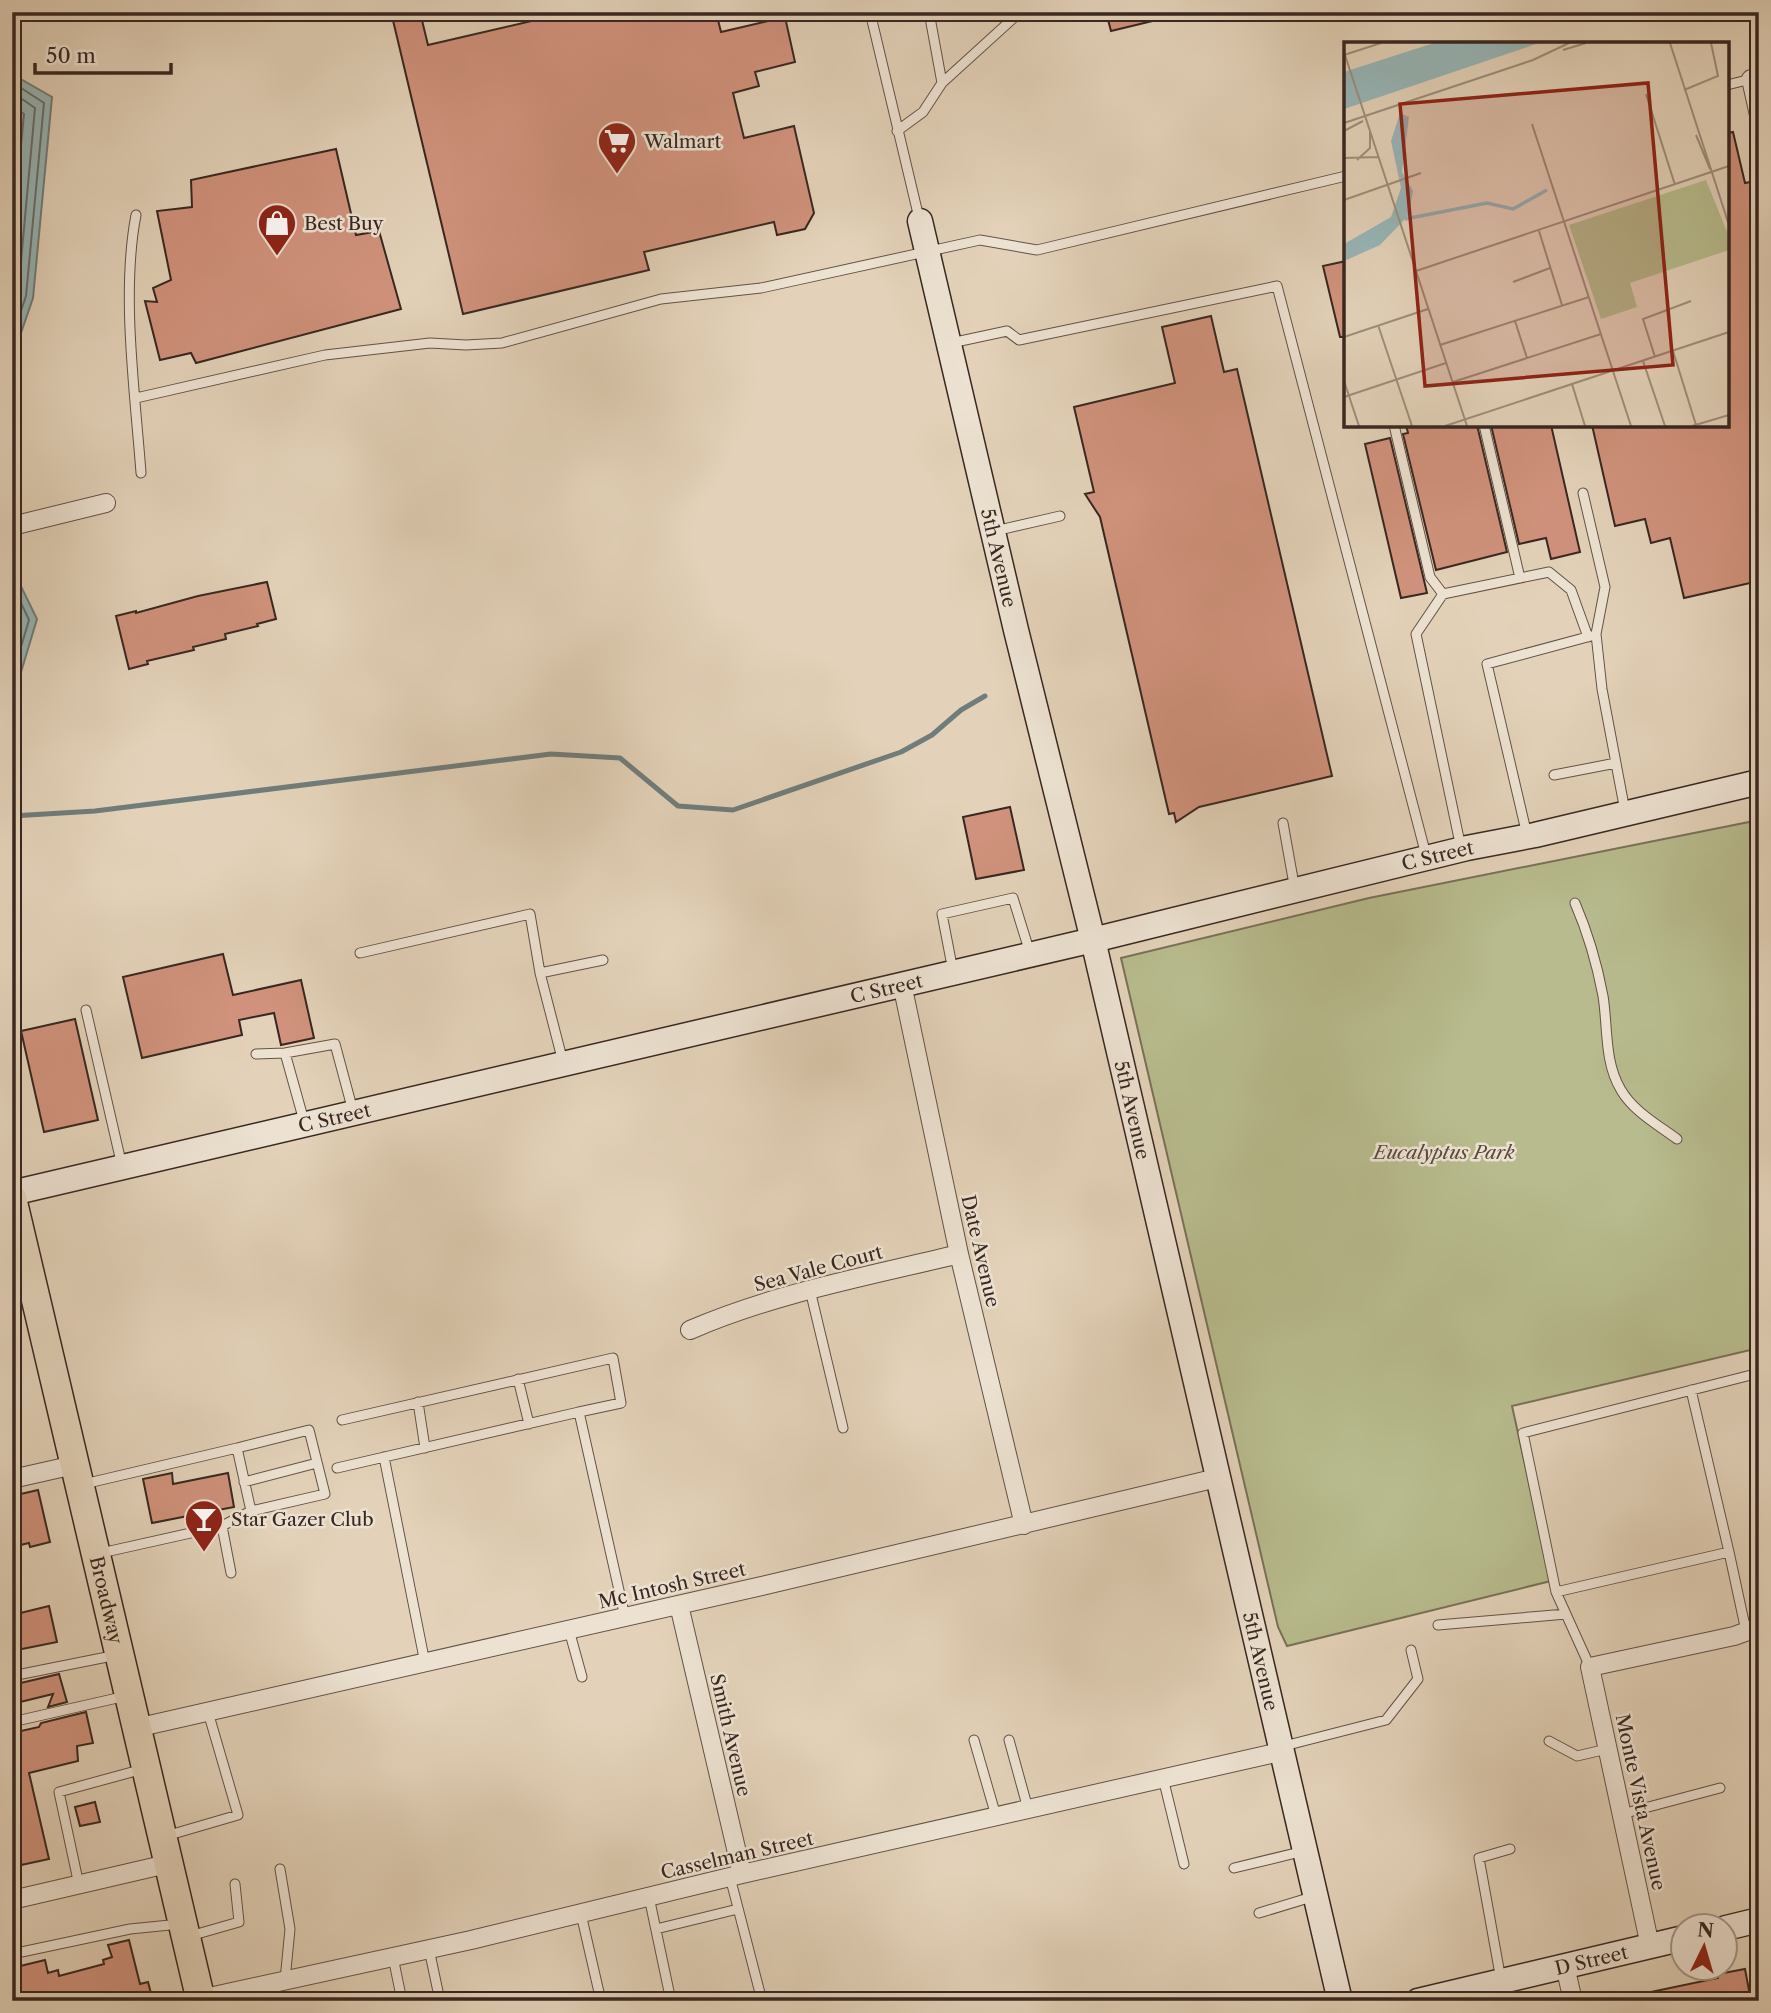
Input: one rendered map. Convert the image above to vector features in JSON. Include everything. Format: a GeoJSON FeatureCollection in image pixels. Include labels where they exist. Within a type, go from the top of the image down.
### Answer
{"type":"FeatureCollection","features":[{"type":"Feature","properties":{"kind":"main road","name":"Broadway"},"geometry":{"type":"LineString","coordinates":[[12,1196],[200,2000]]}},
{"type":"Feature","properties":{"kind":"street"},"geometry":{"type":"LineString","coordinates":[[1756,78],[1759,115]]}},
{"type":"Feature","properties":{"kind":"street","name":"5th Avenue"},"geometry":{"type":"LineString","coordinates":[[920,220],[995,531],[1016,630],[1093,940],[1340,2001]]}},
{"type":"Feature","properties":{"kind":"street"},"geometry":{"type":"LineString","coordinates":[[12,526],[106,503]]}},
{"type":"Feature","properties":{"kind":"street","name":"C Street"},"geometry":{"type":"LineString","coordinates":[[12,1196],[122,1167],[1093,940],[1461,849],[1527,837],[1759,782]]}},
{"type":"Feature","properties":{"kind":"street","name":"Date Avenue"},"geometry":{"type":"LineString","coordinates":[[902,984],[959,1254],[1024,1525]]}},
{"type":"Feature","properties":{"kind":"street","name":"Sea Vale Court"},"geometry":{"type":"LineString","coordinates":[[690,1330],[729,1313],[810,1290],[959,1254]]}},
{"type":"Feature","properties":{"kind":"street"},"geometry":{"type":"LineString","coordinates":[[12,1479],[76,1475]]}},
{"type":"Feature","properties":{"kind":"street","name":"Mc Intosh Street"},"geometry":{"type":"LineString","coordinates":[[135,1728],[679,1605],[1217,1478]]}},
{"type":"Feature","properties":{"kind":"street","name":"Smith Avenue"},"geometry":{"type":"LineString","coordinates":[[679,1605],[736,1876]]}},
{"type":"Feature","properties":{"kind":"street"},"geometry":{"type":"LineString","coordinates":[[1590,1667],[1734,1636],[1752,1629]]}},
{"type":"Feature","properties":{"kind":"street","name":"Monte Vista Avenue"},"geometry":{"type":"LineString","coordinates":[[1590,1667],[1650,1946]]}},
{"type":"Feature","properties":{"kind":"street","name":"Casselman Street"},"geometry":{"type":"LineString","coordinates":[[200,2000],[581,1914],[1283,1749]]}},
{"type":"Feature","properties":{"kind":"street"},"geometry":{"type":"LineString","coordinates":[[12,1900],[79,1885],[164,1851]]}},
{"type":"Feature","properties":{"kind":"street"},"geometry":{"type":"LineString","coordinates":[[1740,1925],[1759,1920]]}},
{"type":"Feature","properties":{"kind":"street","name":"D Street"},"geometry":{"type":"LineString","coordinates":[[1418,2001],[1670,1941]]}},
{"type":"Feature","properties":{"kind":"street"},"geometry":{"type":"LineString","coordinates":[[1565,1966],[1573,2001]]}},
{"type":"Feature","properties":{"kind":"lane"},"geometry":{"type":"LineString","coordinates":[[870,12],[920,220]]}},
{"type":"Feature","properties":{"kind":"lane"},"geometry":{"type":"LineString","coordinates":[[929,12],[942,83]]}},
{"type":"Feature","properties":{"kind":"lane"},"geometry":{"type":"LineString","coordinates":[[897,131],[923,112],[942,83],[1020,12]]}},
{"type":"Feature","properties":{"kind":"lane"},"geometry":{"type":"LineString","coordinates":[[1729,85],[1756,78]]}},
{"type":"Feature","properties":{"kind":"lane"},"geometry":{"type":"LineString","coordinates":[[136,398],[326,355],[430,344],[502,343],[662,299],[761,288],[980,240],[1037,250],[1344,176]]}},
{"type":"Feature","properties":{"kind":"lane"},"geometry":{"type":"LineString","coordinates":[[136,215],[131,244],[132,344],[141,472]]}},
{"type":"Feature","properties":{"kind":"lane"},"geometry":{"type":"LineString","coordinates":[[949,343],[1007,331],[1019,340],[1277,286],[1427,858]]}},
{"type":"Feature","properties":{"kind":"lane"},"geometry":{"type":"LineString","coordinates":[[1394,427],[1430,577],[1443,594]]}},
{"type":"Feature","properties":{"kind":"lane"},"geometry":{"type":"LineString","coordinates":[[1484,427],[1520,578]]}},
{"type":"Feature","properties":{"kind":"lane"},"geometry":{"type":"LineString","coordinates":[[1583,493],[1605,587],[1592,635]]}},
{"type":"Feature","properties":{"kind":"lane"},"geometry":{"type":"LineString","coordinates":[[995,531],[1060,516]]}},
{"type":"Feature","properties":{"kind":"lane"},"geometry":{"type":"LineString","coordinates":[[1461,849],[1416,634],[1443,594],[1549,572],[1571,590],[1592,635],[1625,814]]}},
{"type":"Feature","properties":{"kind":"lane"},"geometry":{"type":"LineString","coordinates":[[1527,837],[1487,664],[1592,635]]}},
{"type":"Feature","properties":{"kind":"lane"},"geometry":{"type":"LineString","coordinates":[[1554,775],[1616,763]]}},
{"type":"Feature","properties":{"kind":"lane"},"geometry":{"type":"LineString","coordinates":[[1283,823],[1296,890]]}},
{"type":"Feature","properties":{"kind":"lane"},"geometry":{"type":"LineString","coordinates":[[954,972],[942,914],[1013,898],[1031,954]]}},
{"type":"Feature","properties":{"kind":"lane"},"geometry":{"type":"LineString","coordinates":[[1575,904],[1585,925],[1595,961],[1603,998],[1612,1071],[1628,1099],[1677,1139]]}},
{"type":"Feature","properties":{"kind":"lane"},"geometry":{"type":"LineString","coordinates":[[360,953],[530,914],[540,974],[564,1064]]}},
{"type":"Feature","properties":{"kind":"lane"},"geometry":{"type":"LineString","coordinates":[[540,974],[603,960]]}},
{"type":"Feature","properties":{"kind":"lane"},"geometry":{"type":"LineString","coordinates":[[86,1010],[122,1167]]}},
{"type":"Feature","properties":{"kind":"lane"},"geometry":{"type":"LineString","coordinates":[[256,1054],[285,1053],[335,1044],[354,1113]]}},
{"type":"Feature","properties":{"kind":"lane"},"geometry":{"type":"LineString","coordinates":[[285,1053],[305,1125]]}},
{"type":"Feature","properties":{"kind":"lane"},"geometry":{"type":"LineString","coordinates":[[810,1290],[843,1429]]}},
{"type":"Feature","properties":{"kind":"lane"},"geometry":{"type":"LineString","coordinates":[[337,1468],[621,1403],[613,1358],[342,1420]]}},
{"type":"Feature","properties":{"kind":"lane"},"geometry":{"type":"LineString","coordinates":[[1590,1667],[1556,1592],[1523,1433],[1759,1373]]}},
{"type":"Feature","properties":{"kind":"lane"},"geometry":{"type":"LineString","coordinates":[[518,1379],[529,1423]]}},
{"type":"Feature","properties":{"kind":"lane"},"geometry":{"type":"LineString","coordinates":[[1692,1390],[1729,1552],[1752,1629]]}},
{"type":"Feature","properties":{"kind":"lane"},"geometry":{"type":"LineString","coordinates":[[418,1402],[425,1448]]}},
{"type":"Feature","properties":{"kind":"lane"},"geometry":{"type":"LineString","coordinates":[[579,1412],[625,1617]]}},
{"type":"Feature","properties":{"kind":"lane"},"geometry":{"type":"LineString","coordinates":[[76,1475],[237,1448],[309,1430],[325,1494],[251,1511],[222,1526],[95,1554]]}},
{"type":"Feature","properties":{"kind":"lane"},"geometry":{"type":"LineString","coordinates":[[237,1448],[251,1511]]}},
{"type":"Feature","properties":{"kind":"lane"},"geometry":{"type":"LineString","coordinates":[[384,1457],[425,1663]]}},
{"type":"Feature","properties":{"kind":"lane"},"geometry":{"type":"LineString","coordinates":[[244,1482],[317,1463]]}},
{"type":"Feature","properties":{"kind":"lane"},"geometry":{"type":"LineString","coordinates":[[222,1526],[231,1573]]}},
{"type":"Feature","properties":{"kind":"lane"},"geometry":{"type":"LineString","coordinates":[[1556,1592],[1729,1552]]}},
{"type":"Feature","properties":{"kind":"lane"},"geometry":{"type":"LineString","coordinates":[[1438,1625],[1566,1614]]}},
{"type":"Feature","properties":{"kind":"lane"},"geometry":{"type":"LineString","coordinates":[[569,1630],[582,1677]]}},
{"type":"Feature","properties":{"kind":"lane"},"geometry":{"type":"LineString","coordinates":[[1283,1749],[1386,1720],[1418,1679],[1410,1650]]}},
{"type":"Feature","properties":{"kind":"lane"},"geometry":{"type":"LineString","coordinates":[[12,1676],[118,1654]]}},
{"type":"Feature","properties":{"kind":"lane"},"geometry":{"type":"LineString","coordinates":[[12,1722],[128,1696]]}},
{"type":"Feature","properties":{"kind":"lane"},"geometry":{"type":"LineString","coordinates":[[164,1851],[238,1815],[208,1712]]}},
{"type":"Feature","properties":{"kind":"lane"},"geometry":{"type":"LineString","coordinates":[[974,1740],[996,1816]]}},
{"type":"Feature","properties":{"kind":"lane"},"geometry":{"type":"LineString","coordinates":[[1009,1740],[1028,1809]]}},
{"type":"Feature","properties":{"kind":"lane"},"geometry":{"type":"LineString","coordinates":[[1549,1741],[1577,1756],[1607,1749]]}},
{"type":"Feature","properties":{"kind":"lane"},"geometry":{"type":"LineString","coordinates":[[79,1885],[59,1792],[145,1769]]}},
{"type":"Feature","properties":{"kind":"lane"},"geometry":{"type":"LineString","coordinates":[[1163,1778],[1184,1864]]}},
{"type":"Feature","properties":{"kind":"lane"},"geometry":{"type":"LineString","coordinates":[[1622,1814],[1720,1788]]}},
{"type":"Feature","properties":{"kind":"lane"},"geometry":{"type":"LineString","coordinates":[[1502,1981],[1479,1858],[1510,1849]]}},
{"type":"Feature","properties":{"kind":"lane"},"geometry":{"type":"LineString","coordinates":[[1234,1868],[1306,1851]]}},
{"type":"Feature","properties":{"kind":"lane"},"geometry":{"type":"LineString","coordinates":[[280,1869],[290,1930],[285,1980]]}},
{"type":"Feature","properties":{"kind":"lane"},"geometry":{"type":"LineString","coordinates":[[736,1876],[738,1909],[762,2001]]}},
{"type":"Feature","properties":{"kind":"lane"},"geometry":{"type":"LineString","coordinates":[[12,1954],[130,1929],[183,1931],[239,1922],[235,1884]]}},
{"type":"Feature","properties":{"kind":"lane"},"geometry":{"type":"LineString","coordinates":[[1259,1913],[1316,1896]]}},
{"type":"Feature","properties":{"kind":"lane"},"geometry":{"type":"LineString","coordinates":[[649,1897],[671,2001]]}},
{"type":"Feature","properties":{"kind":"lane"},"geometry":{"type":"LineString","coordinates":[[656,1929],[738,1909]]}},
{"type":"Feature","properties":{"kind":"lane"},"geometry":{"type":"LineString","coordinates":[[581,1914],[601,2001]]}},
{"type":"Feature","properties":{"kind":"lane"},"geometry":{"type":"LineString","coordinates":[[429,1949],[440,2001]]}},
{"type":"Feature","properties":{"kind":"lane"},"geometry":{"type":"LineString","coordinates":[[393,1957],[402,2001]]}},
{"type":"Feature","properties":{"kind":"green space","name":"Eucalyptus Park"},"geometry":{"type":"Polygon","coordinates":[[[1759,820],[1759,1348],[1512,1406],[1551,1581],[1287,1646],[1278,1627],[1121,958],[1369,898],[1759,820]]]}},
{"type":"Feature","properties":{"kind":"water"},"geometry":{"type":"Polygon","coordinates":[[[12,74],[52,97],[33,298],[12,359],[12,74]]]}},
{"type":"Feature","properties":{"kind":"water"},"geometry":{"type":"Polygon","coordinates":[[[12,568],[37,619],[12,702],[12,568]]]}},
{"type":"Feature","properties":{"kind":"building","name":"Walmart"},"geometry":{"type":"Polygon","coordinates":[[[391,12],[420,12],[428,45],[570,12],[716,12],[721,32],[785,17],[795,62],[755,72],[759,86],[733,93],[744,138],[794,126],[814,213],[805,229],[777,235],[774,222],[644,252],[649,270],[463,314],[391,12]]]}},
{"type":"Feature","properties":{"kind":"building"},"geometry":{"type":"Polygon","coordinates":[[[1106,12],[1164,12],[1165,18],[1111,31],[1106,12]]]}},
{"type":"Feature","properties":{"kind":"building"},"geometry":{"type":"Polygon","coordinates":[[[1733,132],[1745,183],[1750,182],[1759,222],[1759,228],[1751,230],[1759,262],[1759,581],[1684,598],[1670,538],[1651,543],[1645,519],[1615,526],[1592,427],[1729,427],[1729,133],[1733,132]]]}},
{"type":"Feature","properties":{"kind":"building","name":"Best Buy"},"geometry":{"type":"Polygon","coordinates":[[[336,149],[356,235],[379,231],[401,309],[196,363],[191,353],[160,360],[145,301],[157,302],[153,288],[171,280],[157,211],[192,207],[191,180],[336,149]]]}},
{"type":"Feature","properties":{"kind":"building"},"geometry":{"type":"Polygon","coordinates":[[[1344,261],[1344,337],[1340,337],[1323,266],[1344,261]]]}},
{"type":"Feature","properties":{"kind":"building"},"geometry":{"type":"Polygon","coordinates":[[[1211,316],[1224,372],[1237,369],[1332,776],[1199,807],[1176,822],[1174,813],[1169,814],[1100,517],[1085,494],[1094,492],[1074,407],[1175,383],[1162,327],[1211,316]]]}},
{"type":"Feature","properties":{"kind":"building"},"geometry":{"type":"Polygon","coordinates":[[[1406,427],[1477,427],[1507,552],[1436,570],[1403,434],[1408,433],[1406,427]]]}},
{"type":"Feature","properties":{"kind":"building"},"geometry":{"type":"Polygon","coordinates":[[[1491,427],[1551,427],[1580,552],[1551,559],[1546,538],[1519,544],[1491,427]]]}},
{"type":"Feature","properties":{"kind":"building"},"geometry":{"type":"Polygon","coordinates":[[[1390,438],[1427,593],[1401,598],[1365,444],[1390,438]]]}},
{"type":"Feature","properties":{"kind":"building"},"geometry":{"type":"Polygon","coordinates":[[[267,582],[276,619],[225,634],[226,639],[193,647],[194,650],[147,661],[148,664],[129,669],[116,616],[267,582]]]}},
{"type":"Feature","properties":{"kind":"building"},"geometry":{"type":"Polygon","coordinates":[[[1010,807],[1024,870],[976,879],[963,817],[1010,807]]]}},
{"type":"Feature","properties":{"kind":"building"},"geometry":{"type":"Polygon","coordinates":[[[223,954],[233,995],[301,980],[314,1038],[281,1045],[274,1013],[239,1020],[242,1035],[142,1058],[123,977],[223,954]]]}},
{"type":"Feature","properties":{"kind":"building"},"geometry":{"type":"Polygon","coordinates":[[[75,1019],[98,1120],[44,1132],[21,1031],[75,1019]]]}},
{"type":"Feature","properties":{"kind":"building"},"geometry":{"type":"Polygon","coordinates":[[[172,1473],[173,1484],[228,1473],[234,1507],[152,1523],[143,1479],[172,1473]]]}},
{"type":"Feature","properties":{"kind":"building"},"geometry":{"type":"Polygon","coordinates":[[[38,1490],[50,1542],[30,1547],[29,1543],[12,1547],[12,1496],[38,1490]]]}},
{"type":"Feature","properties":{"kind":"building"},"geometry":{"type":"Polygon","coordinates":[[[49,1606],[57,1642],[12,1651],[12,1615],[49,1606]]]}},
{"type":"Feature","properties":{"kind":"building"},"geometry":{"type":"Polygon","coordinates":[[[59,1674],[67,1702],[48,1707],[53,1694],[12,1704],[12,1685],[59,1674]]]}},
{"type":"Feature","properties":{"kind":"building"},"geometry":{"type":"Polygon","coordinates":[[[86,1712],[93,1743],[77,1746],[78,1761],[29,1773],[49,1859],[12,1867],[12,1733],[86,1712]]]}},
{"type":"Feature","properties":{"kind":"building"},"geometry":{"type":"Polygon","coordinates":[[[95,1802],[100,1822],[80,1826],[75,1807],[95,1802]]]}},
{"type":"Feature","properties":{"kind":"building"},"geometry":{"type":"Polygon","coordinates":[[[129,1940],[140,1984],[148,1982],[153,2001],[18,2001],[12,1968],[45,1960],[48,1973],[58,1970],[59,1976],[104,1964],[103,1960],[112,1957],[108,1945],[129,1940]]]}},
{"type":"Feature","properties":{"kind":"building"},"geometry":{"type":"Polygon","coordinates":[[[1745,1969],[1751,2001],[1642,2001],[1641,1994],[1699,1982],[1740,1982],[1740,1970],[1745,1969]]]}},
{"type":"Feature","properties":{"kind":"waterway"},"geometry":{"type":"LineString","coordinates":[[12,816],[95,811],[551,754],[620,758],[678,806],[733,810],[901,752],[932,735],[961,710],[985,696]]}},
{"type":"Feature","properties":{"kind":"place","name":"Walmart"},"geometry":{"type":"Point","coordinates":[617,175]}},
{"type":"Feature","properties":{"kind":"place","name":"Best Buy"},"geometry":{"type":"Point","coordinates":[277,257]}},
{"type":"Feature","properties":{"kind":"place","name":"Star Gazer Club"},"geometry":{"type":"Point","coordinates":[204,1553]}}]}
